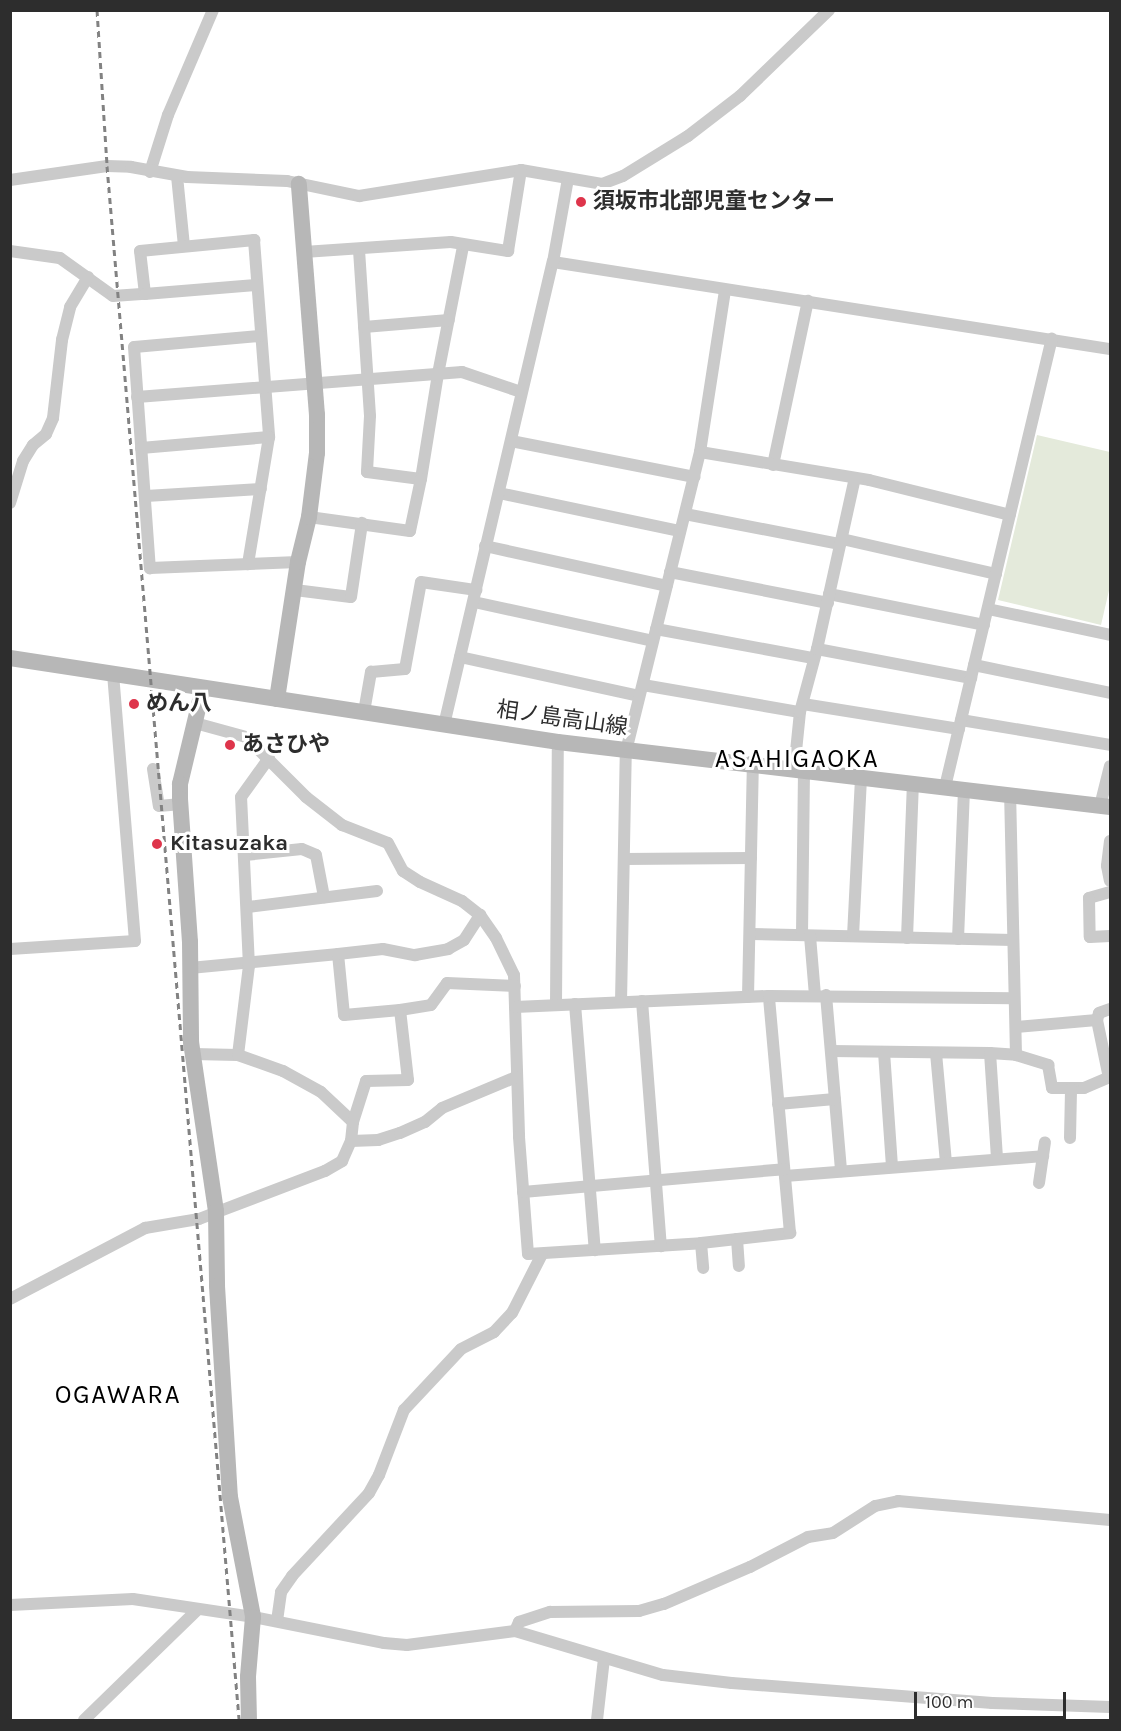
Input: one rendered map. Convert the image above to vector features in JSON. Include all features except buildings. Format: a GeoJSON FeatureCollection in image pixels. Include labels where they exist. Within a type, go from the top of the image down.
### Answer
{"type":"FeatureCollection","features":[{"type":"Feature","properties":{"kind":"street"},"geometry":{"type":"LineString","coordinates":[[150,172],[168,115],[213,10]]}},
{"type":"Feature","properties":{"kind":"street"},"geometry":{"type":"LineString","coordinates":[[10,180],[92,167],[131,167],[177,176],[287,181],[359,195],[520,170],[602,184],[613,180],[688,136],[740,96],[829,10]]}},
{"type":"Feature","properties":{"kind":"street"},"geometry":{"type":"LineString","coordinates":[[304,252],[451,242],[463,246],[508,251],[520,170]]}},
{"type":"Feature","properties":{"kind":"street"},"geometry":{"type":"LineString","coordinates":[[177,176],[184,246]]}},
{"type":"Feature","properties":{"kind":"street"},"geometry":{"type":"LineString","coordinates":[[444,725],[553,262],[568,179]]}},
{"type":"Feature","properties":{"kind":"street"},"geometry":{"type":"LineString","coordinates":[[277,699],[296,590],[298,562],[309,517],[316,453],[315,383],[299,184]]}},
{"type":"Feature","properties":{"kind":"street"},"geometry":{"type":"LineString","coordinates":[[144,294],[140,251],[254,240],[269,437],[248,564]]}},
{"type":"Feature","properties":{"kind":"street"},"geometry":{"type":"LineString","coordinates":[[309,517],[410,531],[463,246]]}},
{"type":"Feature","properties":{"kind":"street"},"geometry":{"type":"LineString","coordinates":[[359,249],[370,416],[367,472],[421,479]]}},
{"type":"Feature","properties":{"kind":"street"},"geometry":{"type":"LineString","coordinates":[[10,250],[60,258],[113,296],[256,285]]}},
{"type":"Feature","properties":{"kind":"street"},"geometry":{"type":"LineString","coordinates":[[553,262],[725,291],[808,301],[1110,349]]}},
{"type":"Feature","properties":{"kind":"street"},"geometry":{"type":"LineString","coordinates":[[10,503],[23,461],[33,445],[46,434],[53,418],[62,340],[70,307],[88,277]]}},
{"type":"Feature","properties":{"kind":"street"},"geometry":{"type":"LineString","coordinates":[[621,1002],[626,751],[700,452],[725,291]]}},
{"type":"Feature","properties":{"kind":"street"},"geometry":{"type":"LineString","coordinates":[[773,465],[808,301]]}},
{"type":"Feature","properties":{"kind":"street"},"geometry":{"type":"LineString","coordinates":[[364,327],[448,320]]}},
{"type":"Feature","properties":{"kind":"street"},"geometry":{"type":"LineString","coordinates":[[260,336],[134,346],[150,568],[298,562]]}},
{"type":"Feature","properties":{"kind":"street"},"geometry":{"type":"LineString","coordinates":[[945,787],[1052,339]]}},
{"type":"Feature","properties":{"kind":"street"},"geometry":{"type":"LineString","coordinates":[[137,397],[462,372],[521,392]]}},
{"type":"Feature","properties":{"kind":"street"},"geometry":{"type":"LineString","coordinates":[[141,448],[269,437]]}},
{"type":"Feature","properties":{"kind":"street"},"geometry":{"type":"LineString","coordinates":[[511,441],[694,477]]}},
{"type":"Feature","properties":{"kind":"street"},"geometry":{"type":"LineString","coordinates":[[700,452],[855,478],[1010,514]]}},
{"type":"Feature","properties":{"kind":"street"},"geometry":{"type":"LineString","coordinates":[[841,1172],[831,1051],[821,995],[806,936],[799,771],[801,708],[855,478]]}},
{"type":"Feature","properties":{"kind":"street"},"geometry":{"type":"LineString","coordinates":[[146,496],[261,489]]}},
{"type":"Feature","properties":{"kind":"street"},"geometry":{"type":"LineString","coordinates":[[498,493],[680,531]]}},
{"type":"Feature","properties":{"kind":"street"},"geometry":{"type":"LineString","coordinates":[[685,514],[841,542],[996,574]]}},
{"type":"Feature","properties":{"kind":"street"},"geometry":{"type":"LineString","coordinates":[[296,590],[351,597],[362,523]]}},
{"type":"Feature","properties":{"kind":"street"},"geometry":{"type":"LineString","coordinates":[[485,546],[667,586]]}},
{"type":"Feature","properties":{"kind":"street"},"geometry":{"type":"LineString","coordinates":[[670,572],[984,625]]}},
{"type":"Feature","properties":{"kind":"street"},"geometry":{"type":"LineString","coordinates":[[364,712],[371,672],[405,669],[420,582],[655,635],[815,653],[971,678]]}},
{"type":"Feature","properties":{"kind":"street"},"geometry":{"type":"LineString","coordinates":[[988,609],[1110,635]]}},
{"type":"Feature","properties":{"kind":"street"},"geometry":{"type":"LineString","coordinates":[[460,657],[641,691],[960,725],[1110,745]]}},
{"type":"Feature","properties":{"kind":"street","name":"相ノ島高山線"},"geometry":{"type":"LineString","coordinates":[[10,658],[558,742],[753,767],[945,787],[1105,807]]}},
{"type":"Feature","properties":{"kind":"street"},"geometry":{"type":"LineString","coordinates":[[974,665],[1110,693]]}},
{"type":"Feature","properties":{"kind":"street"},"geometry":{"type":"LineString","coordinates":[[10,949],[135,941],[113,674]]}},
{"type":"Feature","properties":{"kind":"street"},"geometry":{"type":"LineString","coordinates":[[203,688],[180,784],[193,1054],[216,1212],[217,1286],[230,1497],[253,1617],[248,1677],[249,1720]]}},
{"type":"Feature","properties":{"kind":"street"},"geometry":{"type":"LineString","coordinates":[[195,723],[246,736],[306,797],[342,825],[388,843],[403,871],[420,882],[462,901],[480,915],[507,958],[514,975],[515,986],[516,1077],[528,1254],[701,1243],[790,1233],[769,996]]}},
{"type":"Feature","properties":{"kind":"street"},"geometry":{"type":"LineString","coordinates":[[556,1005],[558,742]]}},
{"type":"Feature","properties":{"kind":"street"},"geometry":{"type":"LineString","coordinates":[[238,1055],[248,962],[248,907],[241,797],[269,758]]}},
{"type":"Feature","properties":{"kind":"street"},"geometry":{"type":"LineString","coordinates":[[1105,807],[1110,766]]}},
{"type":"Feature","properties":{"kind":"street"},"geometry":{"type":"LineString","coordinates":[[748,997],[753,767]]}},
{"type":"Feature","properties":{"kind":"street"},"geometry":{"type":"LineString","coordinates":[[153,770],[159,806],[181,804]]}},
{"type":"Feature","properties":{"kind":"street"},"geometry":{"type":"LineString","coordinates":[[853,936],[861,778]]}},
{"type":"Feature","properties":{"kind":"street"},"geometry":{"type":"LineString","coordinates":[[907,938],[913,784]]}},
{"type":"Feature","properties":{"kind":"street"},"geometry":{"type":"LineString","coordinates":[[958,939],[964,790]]}},
{"type":"Feature","properties":{"kind":"street"},"geometry":{"type":"LineString","coordinates":[[1010,796],[1016,1055]]}},
{"type":"Feature","properties":{"kind":"street"},"geometry":{"type":"LineString","coordinates":[[1110,841],[1107,866],[1110,881]]}},
{"type":"Feature","properties":{"kind":"street"},"geometry":{"type":"LineString","coordinates":[[245,855],[302,849],[316,855],[324,897]]}},
{"type":"Feature","properties":{"kind":"street"},"geometry":{"type":"LineString","coordinates":[[624,859],[751,858]]}},
{"type":"Feature","properties":{"kind":"street"},"geometry":{"type":"LineString","coordinates":[[248,907],[377,891]]}},
{"type":"Feature","properties":{"kind":"street"},"geometry":{"type":"LineString","coordinates":[[1110,892],[1084,898],[1090,938],[1110,936]]}},
{"type":"Feature","properties":{"kind":"street"},"geometry":{"type":"LineString","coordinates":[[190,968],[383,949],[415,955],[448,949],[464,940],[480,915]]}},
{"type":"Feature","properties":{"kind":"street"},"geometry":{"type":"LineString","coordinates":[[750,934],[1013,940]]}},
{"type":"Feature","properties":{"kind":"street"},"geometry":{"type":"LineString","coordinates":[[338,954],[344,1015],[431,1005],[447,983],[515,986]]}},
{"type":"Feature","properties":{"kind":"street"},"geometry":{"type":"LineString","coordinates":[[515,1007],[821,995],[1014,998]]}},
{"type":"Feature","properties":{"kind":"street"},"geometry":{"type":"LineString","coordinates":[[642,1001],[661,1246]]}},
{"type":"Feature","properties":{"kind":"street"},"geometry":{"type":"LineString","coordinates":[[575,1004],[595,1250]]}},
{"type":"Feature","properties":{"kind":"street"},"geometry":{"type":"LineString","coordinates":[[831,1051],[1016,1055],[1048,1065],[1052,1089],[1071,1089],[1098,1084],[1109,1077],[1097,1020],[1099,1012],[1110,1009]]}},
{"type":"Feature","properties":{"kind":"street"},"geometry":{"type":"LineString","coordinates":[[10,1299],[145,1228],[199,1219],[325,1171],[342,1161],[351,1142],[353,1122],[366,1081],[408,1080],[400,1010]]}},
{"type":"Feature","properties":{"kind":"street"},"geometry":{"type":"LineString","coordinates":[[1016,1027],[1097,1020]]}},
{"type":"Feature","properties":{"kind":"street"},"geometry":{"type":"LineString","coordinates":[[884,1052],[892,1167]]}},
{"type":"Feature","properties":{"kind":"street"},"geometry":{"type":"LineString","coordinates":[[936,1053],[946,1163]]}},
{"type":"Feature","properties":{"kind":"street"},"geometry":{"type":"LineString","coordinates":[[990,1053],[997,1158]]}},
{"type":"Feature","properties":{"kind":"street"},"geometry":{"type":"LineString","coordinates":[[193,1054],[238,1055],[283,1071],[321,1092],[353,1122]]}},
{"type":"Feature","properties":{"kind":"street"},"geometry":{"type":"LineString","coordinates":[[351,1142],[378,1140],[400,1133],[425,1122],[442,1108],[516,1077]]}},
{"type":"Feature","properties":{"kind":"street"},"geometry":{"type":"LineString","coordinates":[[1070,1138],[1071,1089]]}},
{"type":"Feature","properties":{"kind":"street"},"geometry":{"type":"LineString","coordinates":[[778,1104],[835,1099]]}},
{"type":"Feature","properties":{"kind":"street"},"geometry":{"type":"LineString","coordinates":[[1039,1183],[1044,1143]]}},
{"type":"Feature","properties":{"kind":"street"},"geometry":{"type":"LineString","coordinates":[[523,1192],[656,1181],[841,1172],[1043,1156]]}},
{"type":"Feature","properties":{"kind":"street"},"geometry":{"type":"LineString","coordinates":[[737,1239],[739,1266]]}},
{"type":"Feature","properties":{"kind":"street"},"geometry":{"type":"LineString","coordinates":[[701,1243],[703,1268]]}},
{"type":"Feature","properties":{"kind":"street"},"geometry":{"type":"LineString","coordinates":[[277,1621],[281,1592],[292,1576],[369,1493],[379,1475],[404,1410],[461,1349],[494,1332],[512,1312],[542,1254]]}},
{"type":"Feature","properties":{"kind":"street"},"geometry":{"type":"LineString","coordinates":[[515,1631],[519,1622],[550,1612],[639,1611],[664,1604],[750,1567],[808,1537],[833,1533],[875,1506],[898,1501],[1110,1520]]}},
{"type":"Feature","properties":{"kind":"street"},"geometry":{"type":"LineString","coordinates":[[10,1605],[133,1599],[277,1621],[384,1643],[407,1645],[515,1631],[663,1675],[732,1683],[992,1703],[1110,1707]]}},
{"type":"Feature","properties":{"kind":"street"},"geometry":{"type":"LineString","coordinates":[[84,1720],[121,1687],[197,1610]]}},
{"type":"Feature","properties":{"kind":"street"},"geometry":{"type":"LineString","coordinates":[[597,1720],[604,1659]]}},
{"type":"Feature","properties":{"kind":"green space"},"geometry":{"type":"Polygon","coordinates":[[[1037,435],[1110,452],[1110,586],[1101,625],[998,600],[1037,435]]]}},
{"type":"Feature","properties":{"kind":"railway"},"geometry":{"type":"LineString","coordinates":[[97,10],[107,166],[239,1720]]}},
{"type":"Feature","properties":{"kind":"place","name":"須坂市北部児童センター"},"geometry":{"type":"Point","coordinates":[581,202]}},
{"type":"Feature","properties":{"kind":"place","name":"めん八"},"geometry":{"type":"Point","coordinates":[134,704]}},
{"type":"Feature","properties":{"kind":"place","name":"あさひや"},"geometry":{"type":"Point","coordinates":[230,745]}},
{"type":"Feature","properties":{"kind":"place","name":"Kitasuzaka"},"geometry":{"type":"Point","coordinates":[157,844]}},
{"type":"Feature","properties":{"kind":"district","name":"ASAHIGAOKA"},"geometry":{"type":"Point","coordinates":[797,759]}},
{"type":"Feature","properties":{"kind":"district","name":"OGAWARA"},"geometry":{"type":"Point","coordinates":[118,1395]}}]}
